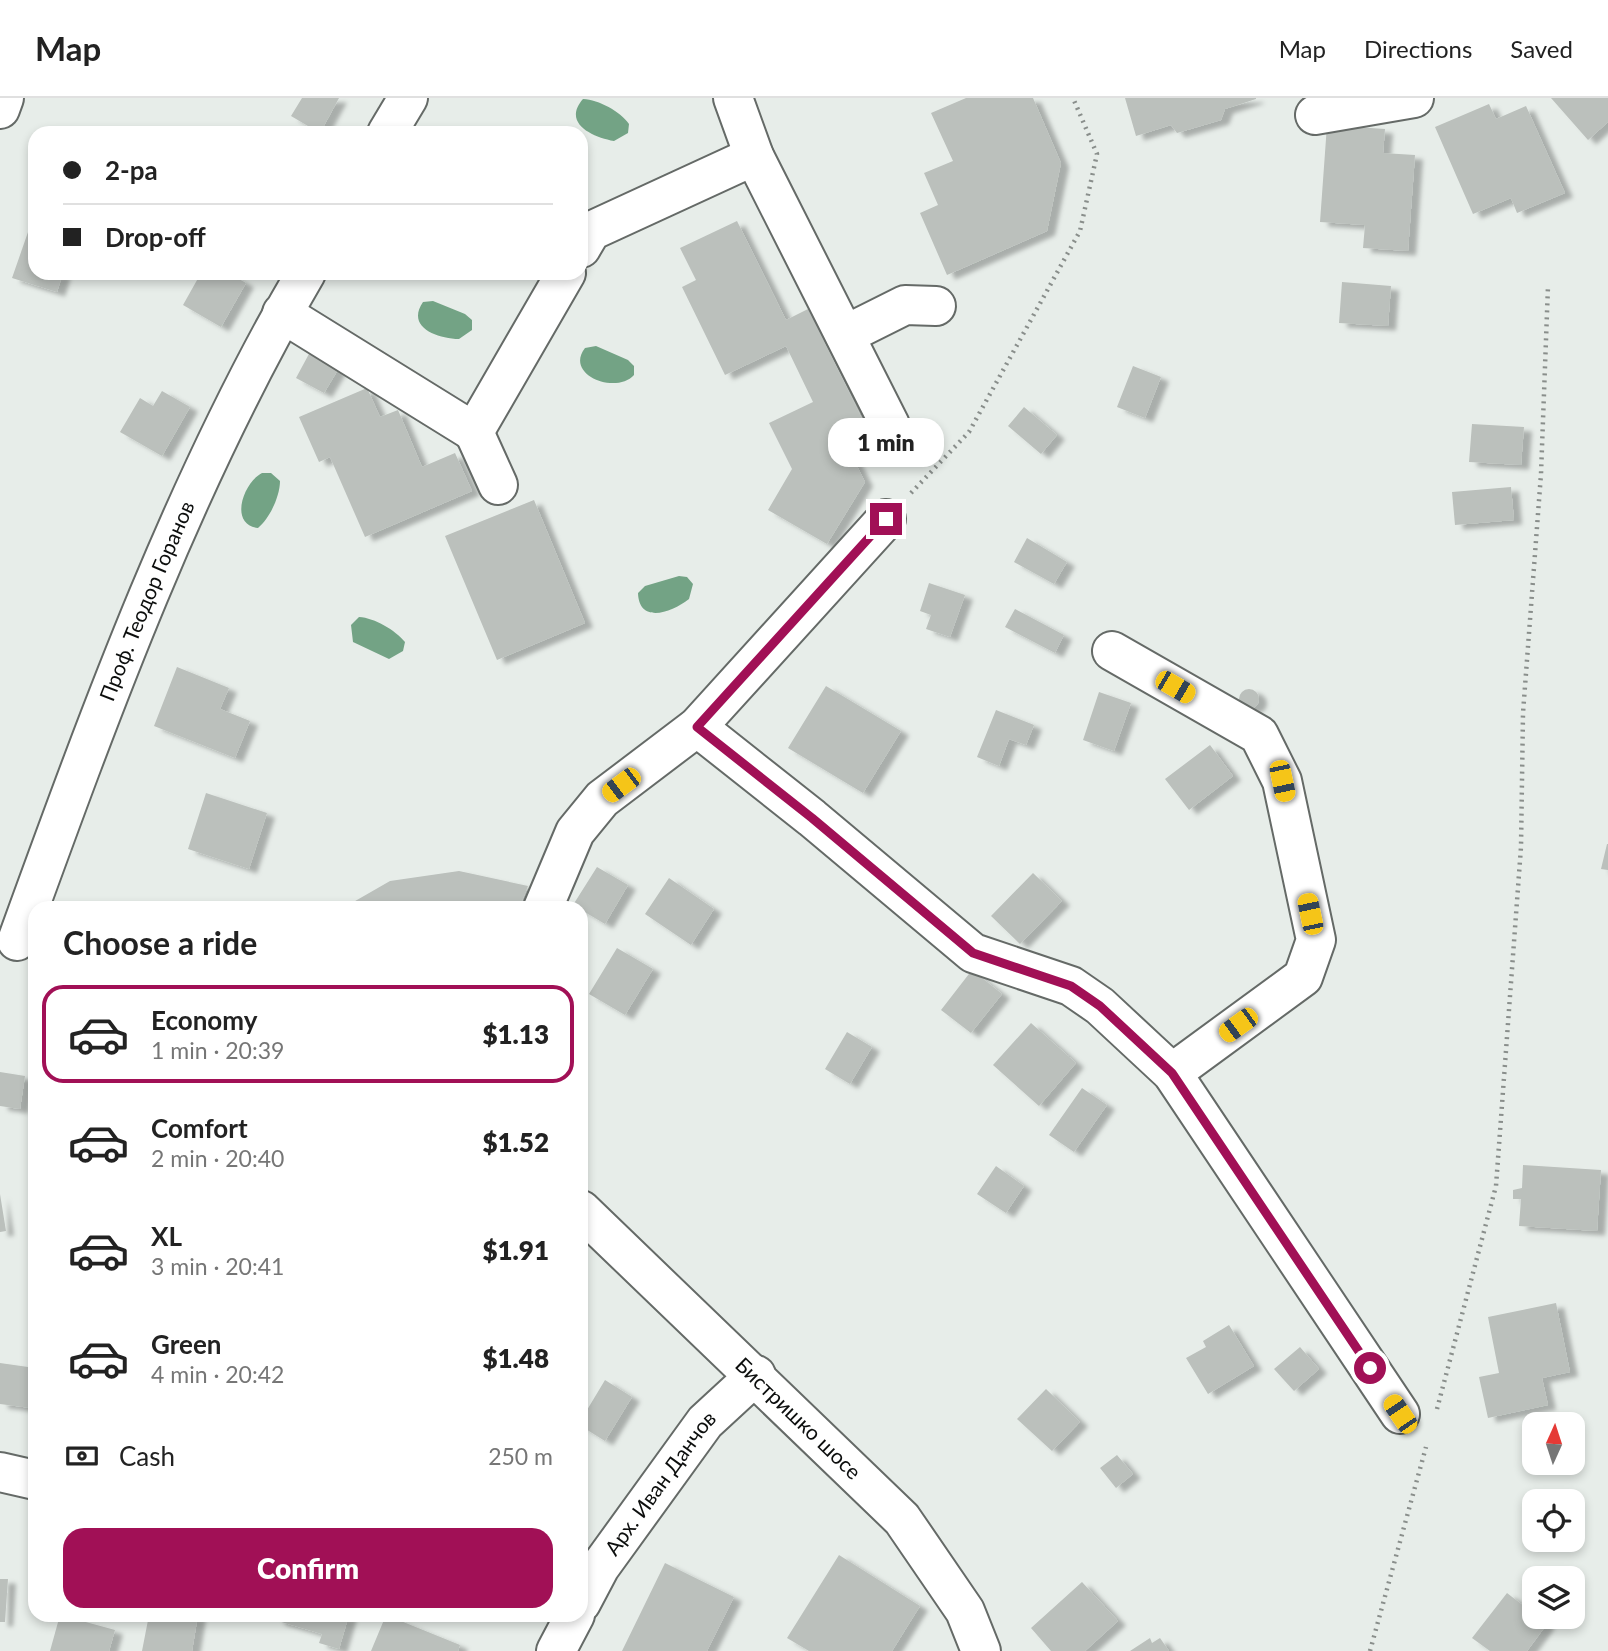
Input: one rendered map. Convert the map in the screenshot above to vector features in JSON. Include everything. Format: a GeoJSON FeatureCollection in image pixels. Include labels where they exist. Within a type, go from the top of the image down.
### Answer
{"type":"FeatureCollection","features":[{"type":"Feature","properties":{"kind":"street"},"geometry":{"type":"LineString","coordinates":[[0,109],[4,98]]}},
{"type":"Feature","properties":{"kind":"street"},"geometry":{"type":"LineString","coordinates":[[391,126],[408,98]]}},
{"type":"Feature","properties":{"kind":"street"},"geometry":{"type":"LineString","coordinates":[[733,98],[754,156],[890,425]]}},
{"type":"Feature","properties":{"kind":"street"},"geometry":{"type":"LineString","coordinates":[[1315,115],[1414,98]]}},
{"type":"Feature","properties":{"kind":"street"},"geometry":{"type":"LineString","coordinates":[[588,231],[754,156]]}},
{"type":"Feature","properties":{"kind":"street","name":"Проф. Теодор Горанов"},"geometry":{"type":"LineString","coordinates":[[32,901],[163,559],[226,418],[302,280]]}},
{"type":"Feature","properties":{"kind":"street"},"geometry":{"type":"LineString","coordinates":[[474,432],[562,280]]}},
{"type":"Feature","properties":{"kind":"street"},"geometry":{"type":"LineString","coordinates":[[845,335],[905,305],[936,306]]}},
{"type":"Feature","properties":{"kind":"street"},"geometry":{"type":"LineString","coordinates":[[282,313],[474,432],[498,485]]}},
{"type":"Feature","properties":{"kind":"street"},"geometry":{"type":"LineString","coordinates":[[546,901],[575,832],[603,799],[697,727],[886,519]]}},
{"type":"Feature","properties":{"kind":"street"},"geometry":{"type":"LineString","coordinates":[[1112,651],[1259,735],[1282,781],[1316,940],[1303,977],[1172,1073]]}},
{"type":"Feature","properties":{"kind":"street"},"geometry":{"type":"LineString","coordinates":[[697,727],[812,818],[973,953],[1071,986],[1100,1006],[1172,1073],[1422,1421]]}},
{"type":"Feature","properties":{"kind":"street","name":"Проф. Теодор Горанов"},"geometry":{"type":"LineString","coordinates":[[17,941],[28,911]]}},
{"type":"Feature","properties":{"kind":"street","name":"Бистришко шосе"},"geometry":{"type":"LineString","coordinates":[[588,1217],[902,1519],[965,1611],[981,1651]]}},
{"type":"Feature","properties":{"kind":"street","name":"Арх. Иван Данчов"},"geometry":{"type":"LineString","coordinates":[[591,1571],[705,1422],[755,1375]]}},
{"type":"Feature","properties":{"kind":"street"},"geometry":{"type":"LineString","coordinates":[[0,1472],[28,1478]]}},
{"type":"Feature","properties":{"kind":"street"},"geometry":{"type":"LineString","coordinates":[[556,1651],[571,1622]]}},
{"type":"Feature","properties":{"kind":"path"},"geometry":{"type":"LineString","coordinates":[[886,519],[970,432],[1080,231],[1097,154],[1073,98]]}},
{"type":"Feature","properties":{"kind":"path"},"geometry":{"type":"LineString","coordinates":[[1370,1651],[1426,1447],[1422,1421],[1496,1186],[1521,846],[1522,713],[1541,474],[1548,286]]}},
{"type":"Feature","properties":{"kind":"path"},"geometry":{"type":"LineString","coordinates":[[1422,1421],[1426,1447]]}},
{"type":"Feature","properties":{"kind":"shaded area"},"geometry":{"type":"Polygon","coordinates":[[[583,99],[602,104],[615,111],[629,124],[628,133],[614,141],[597,136],[588,131],[588,126],[581,126],[576,115],[583,99]]]}},
{"type":"Feature","properties":{"kind":"shaded area"},"geometry":{"type":"Polygon","coordinates":[[[433,301],[465,314],[472,320],[472,330],[459,339],[426,330],[418,318],[419,311],[423,302],[433,301]]]}},
{"type":"Feature","properties":{"kind":"shaded area"},"geometry":{"type":"Polygon","coordinates":[[[596,346],[628,360],[634,366],[634,375],[626,381],[616,383],[595,379],[587,374],[581,366],[580,358],[585,348],[596,346]]]}},
{"type":"Feature","properties":{"kind":"shaded area"},"geometry":{"type":"Polygon","coordinates":[[[262,473],[271,473],[280,481],[274,506],[258,528],[243,519],[241,511],[245,493],[262,473]]]}},
{"type":"Feature","properties":{"kind":"shaded area"},"geometry":{"type":"Polygon","coordinates":[[[679,576],[687,577],[693,584],[689,599],[674,608],[657,613],[644,609],[638,593],[645,586],[679,576]]]}},
{"type":"Feature","properties":{"kind":"shaded area"},"geometry":{"type":"Polygon","coordinates":[[[359,617],[378,622],[396,633],[405,642],[403,651],[389,659],[353,642],[351,625],[359,617]]]}},
{"type":"Feature","properties":{"kind":"building"},"geometry":{"type":"Polygon","coordinates":[[[302,98],[339,98],[324,126],[308,126],[291,116],[302,98]]]}},
{"type":"Feature","properties":{"kind":"building"},"geometry":{"type":"Polygon","coordinates":[[[966,98],[1033,98],[1061,163],[1047,231],[947,275],[920,213],[938,205],[924,173],[953,161],[931,113],[966,98]]]}},
{"type":"Feature","properties":{"kind":"building"},"geometry":{"type":"Polygon","coordinates":[[[1125,98],[1256,99],[1225,109],[1221,120],[1177,133],[1171,125],[1136,136],[1125,98]]]}},
{"type":"Feature","properties":{"kind":"building"},"geometry":{"type":"Polygon","coordinates":[[[1551,98],[1608,98],[1608,122],[1588,140],[1551,98]]]}},
{"type":"Feature","properties":{"kind":"building"},"geometry":{"type":"Polygon","coordinates":[[[1489,104],[1496,119],[1526,106],[1565,193],[1517,213],[1511,198],[1473,214],[1435,127],[1489,104]]]}},
{"type":"Feature","properties":{"kind":"building"},"geometry":{"type":"Polygon","coordinates":[[[1327,125],[1385,129],[1383,153],[1415,155],[1408,251],[1363,248],[1365,225],[1320,222],[1327,125]]]}},
{"type":"Feature","properties":{"kind":"building"},"geometry":{"type":"Polygon","coordinates":[[[737,221],[786,320],[808,309],[865,425],[842,436],[865,482],[827,544],[768,510],[792,469],[769,423],[813,402],[786,346],[725,375],[682,287],[696,280],[680,248],[737,221]]]}},
{"type":"Feature","properties":{"kind":"building"},"geometry":{"type":"Polygon","coordinates":[[[28,232],[28,280],[61,280],[57,292],[12,278],[28,232]]]}},
{"type":"Feature","properties":{"kind":"building"},"geometry":{"type":"Polygon","coordinates":[[[197,280],[241,280],[246,283],[221,327],[183,305],[197,280]]]}},
{"type":"Feature","properties":{"kind":"building"},"geometry":{"type":"Polygon","coordinates":[[[1342,282],[1391,286],[1388,326],[1339,323],[1342,282]]]}},
{"type":"Feature","properties":{"kind":"building"},"geometry":{"type":"Polygon","coordinates":[[[310,352],[339,368],[324,393],[296,378],[310,352]]]}},
{"type":"Feature","properties":{"kind":"building"},"geometry":{"type":"Polygon","coordinates":[[[1133,366],[1161,377],[1145,418],[1117,407],[1133,366]]]}},
{"type":"Feature","properties":{"kind":"building"},"geometry":{"type":"Polygon","coordinates":[[[367,388],[380,417],[398,410],[422,467],[455,453],[472,491],[365,537],[330,457],[319,462],[299,417],[367,388]]]}},
{"type":"Feature","properties":{"kind":"building"},"geometry":{"type":"Polygon","coordinates":[[[162,391],[190,407],[162,456],[120,432],[140,398],[153,406],[162,391]]]}},
{"type":"Feature","properties":{"kind":"building"},"geometry":{"type":"Polygon","coordinates":[[[1024,407],[1057,435],[1041,454],[1008,426],[1024,407]]]}},
{"type":"Feature","properties":{"kind":"building"},"geometry":{"type":"Polygon","coordinates":[[[1472,424],[1524,427],[1521,465],[1469,462],[1472,424]]]}},
{"type":"Feature","properties":{"kind":"building"},"geometry":{"type":"Polygon","coordinates":[[[1511,487],[1514,520],[1455,525],[1452,492],[1511,487]]]}},
{"type":"Feature","properties":{"kind":"building"},"geometry":{"type":"Polygon","coordinates":[[[534,500],[585,623],[497,660],[445,536],[534,500]]]}},
{"type":"Feature","properties":{"kind":"building"},"geometry":{"type":"Polygon","coordinates":[[[1027,538],[1067,562],[1054,584],[1014,562],[1027,538]]]}},
{"type":"Feature","properties":{"kind":"building"},"geometry":{"type":"Polygon","coordinates":[[[929,583],[965,595],[950,637],[926,629],[931,615],[920,611],[929,583]]]}},
{"type":"Feature","properties":{"kind":"building"},"geometry":{"type":"Polygon","coordinates":[[[1015,609],[1064,635],[1055,653],[1005,627],[1015,609]]]}},
{"type":"Feature","properties":{"kind":"building"},"geometry":{"type":"Polygon","coordinates":[[[177,667],[229,688],[220,709],[250,721],[235,758],[154,726],[177,667]]]}},
{"type":"Feature","properties":{"kind":"building"},"geometry":{"type":"Polygon","coordinates":[[[826,686],[901,731],[863,793],[788,748],[826,686]]]}},
{"type":"Feature","properties":{"kind":"building"},"geometry":{"type":"Polygon","coordinates":[[[1249,689],[1256,692],[1259,699],[1256,706],[1249,709],[1242,706],[1239,699],[1242,692],[1249,689]]]}},
{"type":"Feature","properties":{"kind":"building"},"geometry":{"type":"Polygon","coordinates":[[[1099,692],[1131,703],[1114,751],[1083,740],[1099,692]]]}},
{"type":"Feature","properties":{"kind":"building"},"geometry":{"type":"Polygon","coordinates":[[[996,710],[1034,725],[1026,745],[1009,739],[999,766],[977,757],[996,710]]]}},
{"type":"Feature","properties":{"kind":"building"},"geometry":{"type":"Polygon","coordinates":[[[1210,745],[1233,776],[1189,810],[1165,779],[1210,745]]]}},
{"type":"Feature","properties":{"kind":"building"},"geometry":{"type":"Polygon","coordinates":[[[206,793],[267,813],[249,869],[188,849],[206,793]]]}},
{"type":"Feature","properties":{"kind":"building"},"geometry":{"type":"Polygon","coordinates":[[[1608,844],[1608,870],[1601,869],[1608,844]]]}},
{"type":"Feature","properties":{"kind":"building"},"geometry":{"type":"Polygon","coordinates":[[[597,867],[628,885],[605,924],[588,914],[588,901],[576,901],[597,867]]]}},
{"type":"Feature","properties":{"kind":"building"},"geometry":{"type":"Polygon","coordinates":[[[459,871],[528,886],[522,901],[355,901],[390,881],[459,871]]]}},
{"type":"Feature","properties":{"kind":"building"},"geometry":{"type":"Polygon","coordinates":[[[1033,873],[1062,901],[1020,944],[991,916],[1033,873]]]}},
{"type":"Feature","properties":{"kind":"building"},"geometry":{"type":"Polygon","coordinates":[[[669,878],[714,909],[691,945],[645,914],[669,878]]]}},
{"type":"Feature","properties":{"kind":"building"},"geometry":{"type":"Polygon","coordinates":[[[617,948],[653,969],[625,1015],[589,994],[617,948]]]}},
{"type":"Feature","properties":{"kind":"building"},"geometry":{"type":"Polygon","coordinates":[[[972,970],[1002,994],[971,1033],[941,1010],[972,970]]]}},
{"type":"Feature","properties":{"kind":"building"},"geometry":{"type":"Polygon","coordinates":[[[1031,1023],[1076,1063],[1039,1106],[993,1065],[1031,1023]]]}},
{"type":"Feature","properties":{"kind":"building"},"geometry":{"type":"Polygon","coordinates":[[[847,1032],[872,1047],[850,1084],[825,1069],[847,1032]]]}},
{"type":"Feature","properties":{"kind":"building"},"geometry":{"type":"Polygon","coordinates":[[[0,1072],[25,1076],[20,1109],[0,1106],[0,1072]]]}},
{"type":"Feature","properties":{"kind":"building"},"geometry":{"type":"Polygon","coordinates":[[[1082,1088],[1107,1105],[1074,1152],[1049,1135],[1082,1088]]]}},
{"type":"Feature","properties":{"kind":"building"},"geometry":{"type":"Polygon","coordinates":[[[1523,1165],[1601,1170],[1597,1231],[1519,1226],[1521,1199],[1513,1199],[1513,1190],[1522,1188],[1523,1165]]]}},
{"type":"Feature","properties":{"kind":"building"},"geometry":{"type":"Polygon","coordinates":[[[996,1166],[1024,1186],[1006,1213],[977,1194],[996,1166]]]}},
{"type":"Feature","properties":{"kind":"building"},"geometry":{"type":"Polygon","coordinates":[[[0,1194],[6,1231],[0,1232],[0,1194]]]}},
{"type":"Feature","properties":{"kind":"building"},"geometry":{"type":"Polygon","coordinates":[[[1556,1303],[1570,1372],[1542,1378],[1548,1405],[1488,1418],[1479,1377],[1499,1373],[1488,1317],[1556,1303]]]}},
{"type":"Feature","properties":{"kind":"building"},"geometry":{"type":"Polygon","coordinates":[[[1229,1325],[1254,1366],[1208,1394],[1186,1358],[1206,1347],[1203,1341],[1229,1325]]]}},
{"type":"Feature","properties":{"kind":"building"},"geometry":{"type":"Polygon","coordinates":[[[1300,1347],[1319,1369],[1294,1391],[1274,1369],[1300,1347]]]}},
{"type":"Feature","properties":{"kind":"building"},"geometry":{"type":"Polygon","coordinates":[[[0,1363],[28,1367],[28,1408],[0,1404],[0,1363]]]}},
{"type":"Feature","properties":{"kind":"building"},"geometry":{"type":"Polygon","coordinates":[[[605,1380],[632,1397],[605,1441],[588,1430],[588,1408],[605,1380]]]}},
{"type":"Feature","properties":{"kind":"building"},"geometry":{"type":"Polygon","coordinates":[[[1046,1389],[1080,1422],[1052,1451],[1017,1419],[1046,1389]]]}},
{"type":"Feature","properties":{"kind":"building"},"geometry":{"type":"Polygon","coordinates":[[[1117,1455],[1133,1474],[1116,1488],[1100,1468],[1117,1455]]]}},
{"type":"Feature","properties":{"kind":"building"},"geometry":{"type":"Polygon","coordinates":[[[839,1555],[920,1606],[892,1651],[809,1651],[787,1638],[839,1555]]]}},
{"type":"Feature","properties":{"kind":"building"},"geometry":{"type":"Polygon","coordinates":[[[665,1563],[734,1597],[707,1651],[622,1651],[665,1563]]]}},
{"type":"Feature","properties":{"kind":"building"},"geometry":{"type":"Polygon","coordinates":[[[0,1579],[8,1579],[5,1622],[0,1622],[0,1579]]]}},
{"type":"Feature","properties":{"kind":"building"},"geometry":{"type":"Polygon","coordinates":[[[1082,1582],[1118,1621],[1085,1651],[1051,1651],[1031,1628],[1082,1582]]]}},
{"type":"Feature","properties":{"kind":"building"},"geometry":{"type":"Polygon","coordinates":[[[1507,1593],[1522,1605],[1522,1629],[1543,1629],[1527,1651],[1490,1651],[1472,1638],[1507,1593]]]}},
{"type":"Feature","properties":{"kind":"building"},"geometry":{"type":"Polygon","coordinates":[[[58,1622],[86,1622],[115,1630],[109,1651],[50,1651],[58,1622]]]}},
{"type":"Feature","properties":{"kind":"building"},"geometry":{"type":"Polygon","coordinates":[[[148,1622],[197,1622],[192,1651],[142,1651],[148,1622]]]}},
{"type":"Feature","properties":{"kind":"building"},"geometry":{"type":"Polygon","coordinates":[[[281,1622],[347,1622],[339,1649],[319,1643],[322,1634],[281,1622]]]}},
{"type":"Feature","properties":{"kind":"building"},"geometry":{"type":"Polygon","coordinates":[[[383,1622],[403,1622],[460,1645],[458,1651],[371,1651],[383,1622]]]}},
{"type":"Feature","properties":{"kind":"building"},"geometry":{"type":"Polygon","coordinates":[[[1150,1638],[1152,1643],[1160,1638],[1169,1651],[1130,1651],[1150,1638]]]}},
{"type":"Feature","properties":{"kind":"route"},"geometry":{"type":"LineString","coordinates":[[886,519],[697,727],[812,818],[973,953],[1071,986],[1100,1006],[1172,1073],[1370,1368]]}}]}
